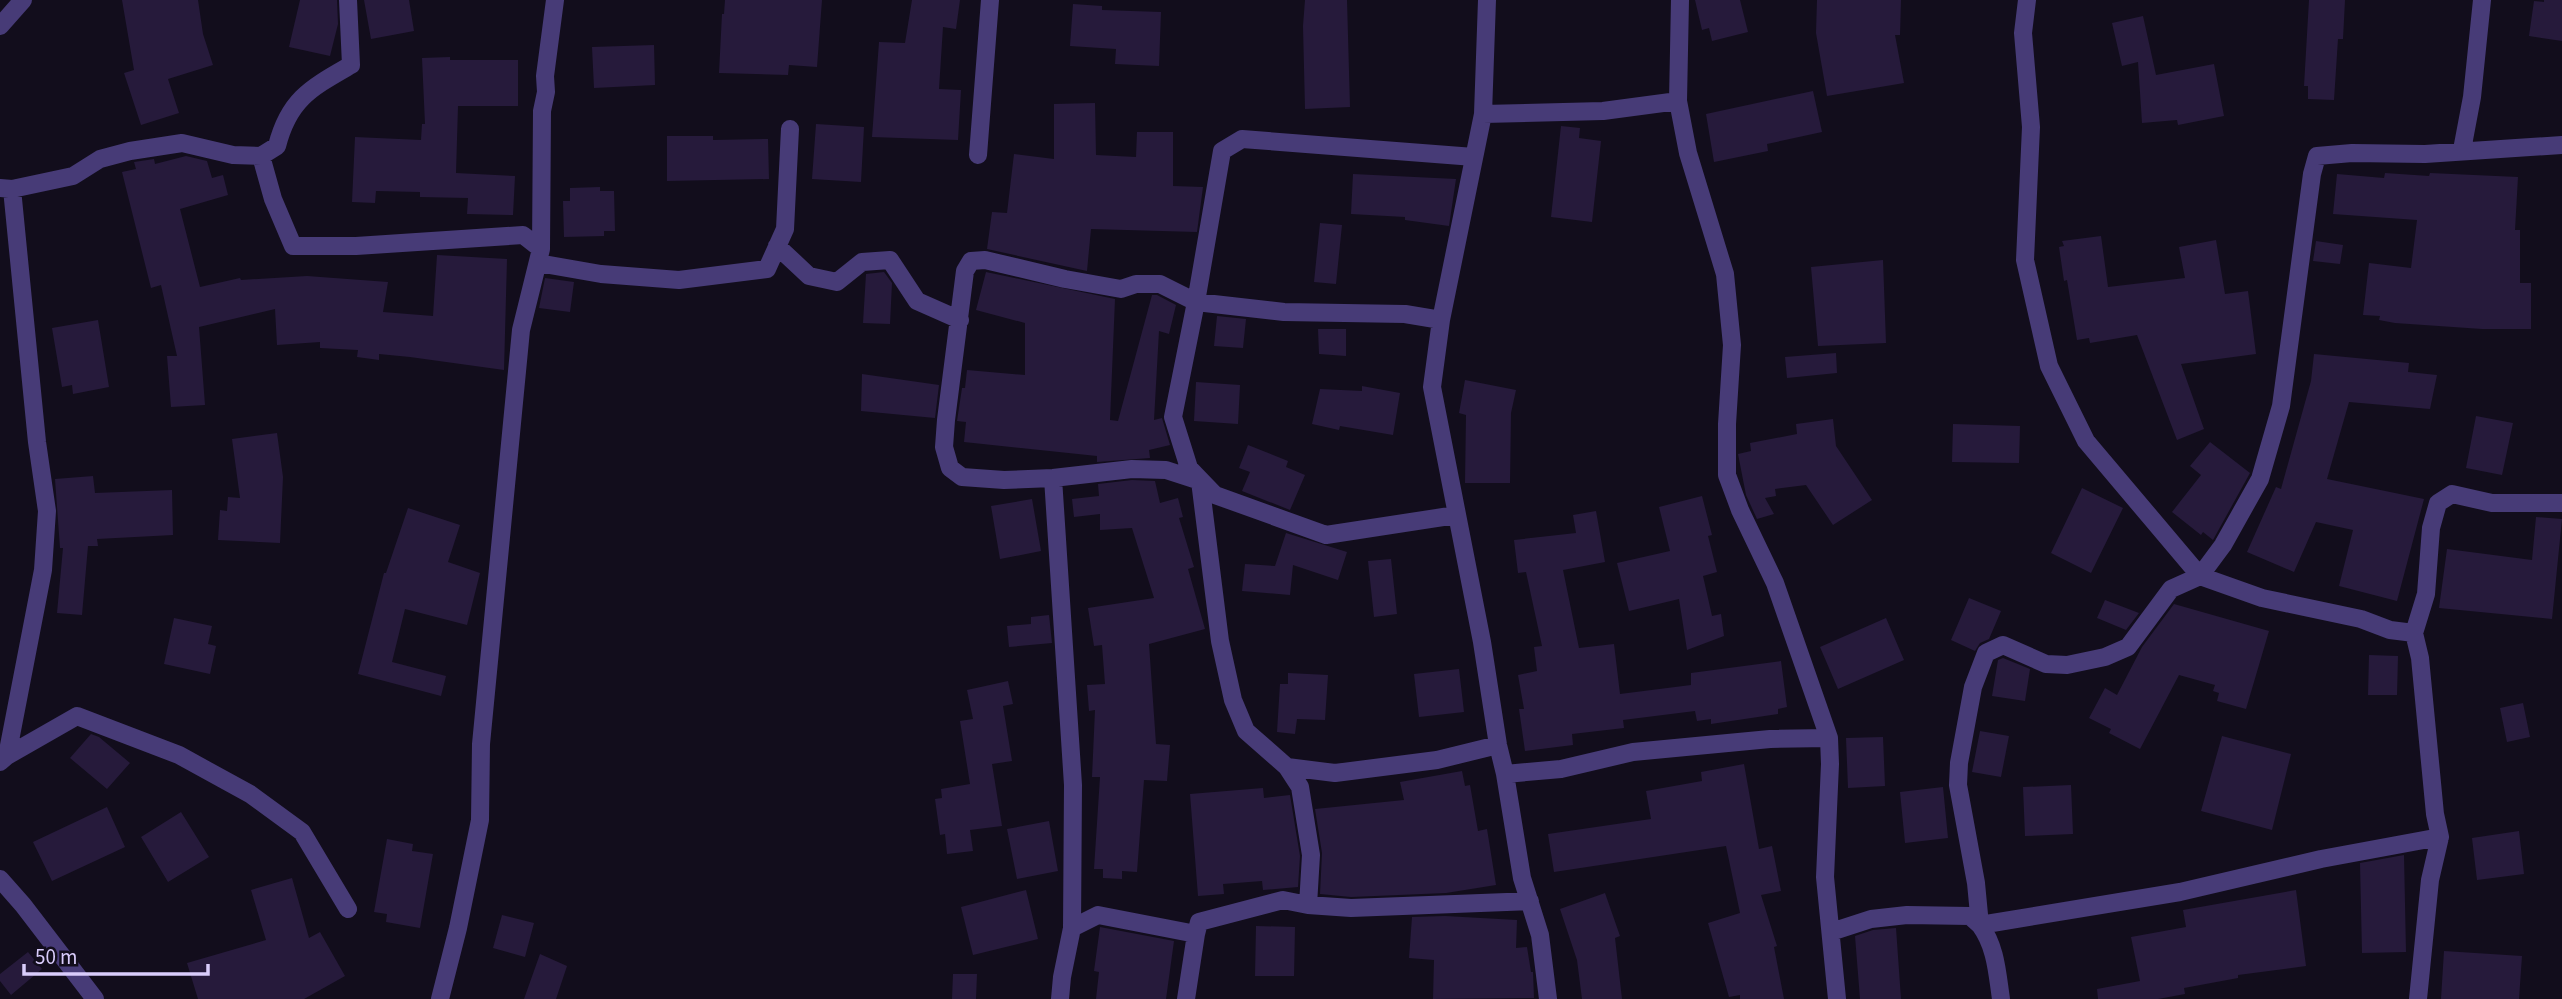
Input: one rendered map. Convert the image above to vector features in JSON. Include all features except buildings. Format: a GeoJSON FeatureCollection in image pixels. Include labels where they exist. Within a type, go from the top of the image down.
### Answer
{"type":"FeatureCollection","features":[{"type":"Feature","properties":{"kind":"street"},"geometry":{"type":"LineString","coordinates":[[0,26],[23,0]]}},
{"type":"Feature","properties":{"kind":"street"},"geometry":{"type":"LineString","coordinates":[[3,759],[43,570],[47,511],[6,188],[73,176],[100,159],[130,151],[182,143],[233,155],[261,156],[277,146],[283,123],[309,89],[351,65],[348,0]]}},
{"type":"Feature","properties":{"kind":"street"},"geometry":{"type":"LineString","coordinates":[[440,999],[480,820],[481,744],[521,330],[539,256],[542,111],[555,0]]}},
{"type":"Feature","properties":{"kind":"street"},"geometry":{"type":"LineString","coordinates":[[978,155],[990,0]]}},
{"type":"Feature","properties":{"kind":"street"},"geometry":{"type":"LineString","coordinates":[[1487,0],[1483,114],[1441,320],[1432,387],[1482,642],[1522,877],[1540,935],[1548,999]]}},
{"type":"Feature","properties":{"kind":"street"},"geometry":{"type":"LineString","coordinates":[[1680,0],[1678,101],[1688,153],[1725,274],[1732,345],[1727,475],[1740,510],[1775,583],[1829,738],[1825,877],[1837,999]]}},
{"type":"Feature","properties":{"kind":"street"},"geometry":{"type":"LineString","coordinates":[[2027,0],[2023,33],[2031,127],[2025,260],[2049,366],[2086,441],[2200,576],[2262,598],[2361,620],[2390,630],[2414,633]]}},
{"type":"Feature","properties":{"kind":"street"},"geometry":{"type":"LineString","coordinates":[[2462,150],[2470,108],[2482,0]]}},
{"type":"Feature","properties":{"kind":"street"},"geometry":{"type":"LineString","coordinates":[[1483,114],[1603,111],[1678,101]]}},
{"type":"Feature","properties":{"kind":"street"},"geometry":{"type":"LineString","coordinates":[[261,156],[273,199],[293,246],[356,246],[523,235],[539,256],[601,274],[679,280],[767,270],[785,229],[790,129]]}},
{"type":"Feature","properties":{"kind":"street"},"geometry":{"type":"LineString","coordinates":[[1457,515],[1326,536],[1214,495],[1189,468],[1173,417],[1222,151],[1242,139],[1474,157]]}},
{"type":"Feature","properties":{"kind":"street"},"geometry":{"type":"LineString","coordinates":[[1980,925],[1976,883],[1958,785],[1959,763],[1973,687],[1986,653],[2003,645],[2046,664],[2067,665],[2105,657],[2128,648],[2171,589],[2200,576],[2223,545],[2260,478],[2281,406],[2312,174],[2317,156],[2562,145]]}},
{"type":"Feature","properties":{"kind":"street"},"geometry":{"type":"LineString","coordinates":[[778,246],[809,276],[837,282],[862,262],[890,260],[918,302],[960,320]]}},
{"type":"Feature","properties":{"kind":"street"},"geometry":{"type":"LineString","coordinates":[[1200,481],[1166,470],[1132,469],[1053,478],[1004,480],[962,477],[950,468],[944,447],[946,420],[965,271],[971,261],[985,260],[1121,289],[1136,284],[1160,284],[1196,302],[1284,312],[1405,314],[1441,320]]}},
{"type":"Feature","properties":{"kind":"street"},"geometry":{"type":"LineString","coordinates":[[1053,478],[1073,785],[1072,928],[1060,999]]}},
{"type":"Feature","properties":{"kind":"street"},"geometry":{"type":"LineString","coordinates":[[1200,481],[1220,640],[1233,701],[1246,731],[1287,767],[1300,787],[1311,855],[1307,905]]}},
{"type":"Feature","properties":{"kind":"street"},"geometry":{"type":"LineString","coordinates":[[2418,999],[2430,880],[2440,837],[2435,814],[2420,658],[2414,633],[2426,594],[2431,528],[2438,503],[2452,494],[2492,503],[2562,503]]}},
{"type":"Feature","properties":{"kind":"street"},"geometry":{"type":"LineString","coordinates":[[3,759],[77,716],[179,755],[250,794],[302,832],[348,909]]}},
{"type":"Feature","properties":{"kind":"street"},"geometry":{"type":"LineString","coordinates":[[1505,774],[1562,769],[1633,752],[1770,739],[1829,738]]}},
{"type":"Feature","properties":{"kind":"street"},"geometry":{"type":"LineString","coordinates":[[1287,767],[1335,773],[1437,760],[1498,745]]}},
{"type":"Feature","properties":{"kind":"street"},"geometry":{"type":"LineString","coordinates":[[1980,925],[2180,892],[2321,859],[2440,837]]}},
{"type":"Feature","properties":{"kind":"street"},"geometry":{"type":"LineString","coordinates":[[0,879],[95,999]]}},
{"type":"Feature","properties":{"kind":"street"},"geometry":{"type":"LineString","coordinates":[[1186,999],[1199,922],[1283,900],[1307,905],[1351,908],[1530,901]]}},
{"type":"Feature","properties":{"kind":"street"},"geometry":{"type":"LineString","coordinates":[[1072,928],[1098,915],[1196,934]]}},
{"type":"Feature","properties":{"kind":"street"},"geometry":{"type":"LineString","coordinates":[[1831,932],[1871,919],[1907,915],[1970,916],[1989,937],[1995,954],[2001,999]]}}]}
